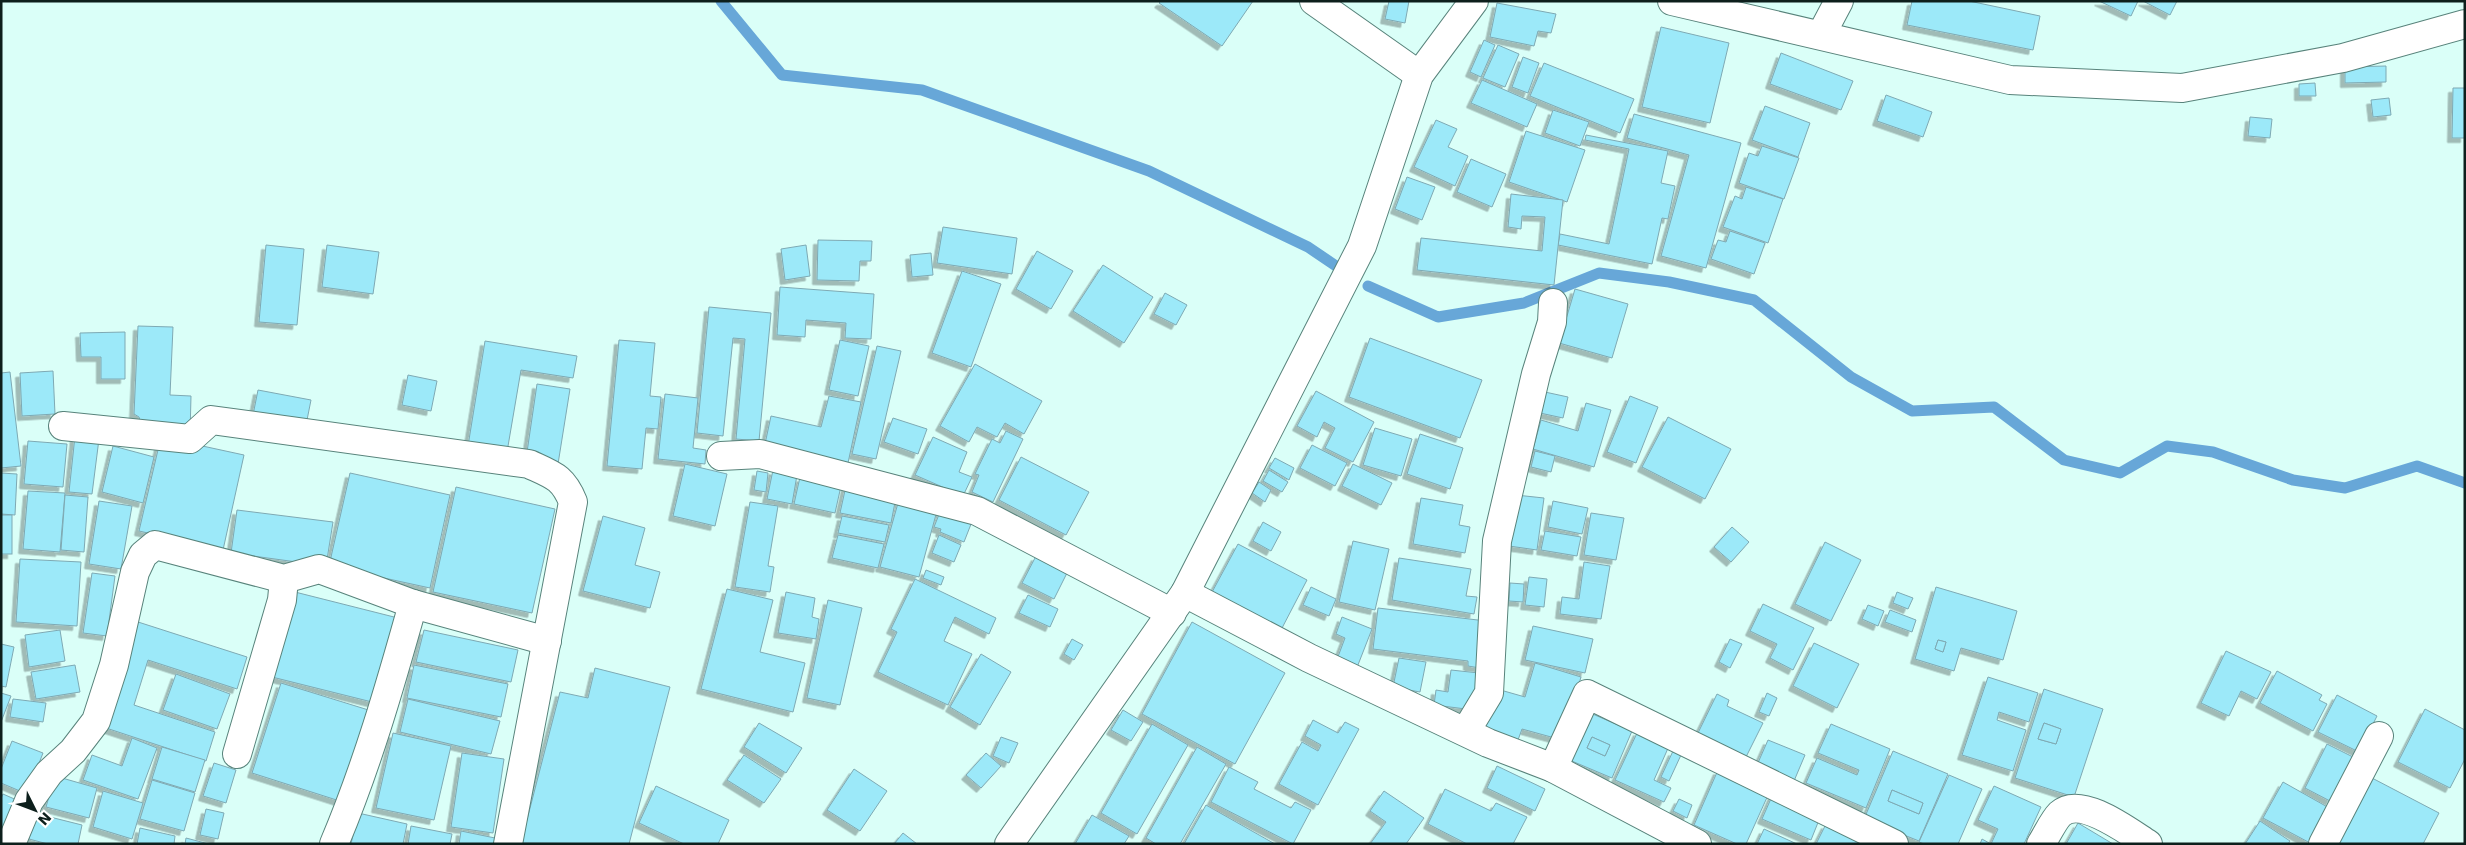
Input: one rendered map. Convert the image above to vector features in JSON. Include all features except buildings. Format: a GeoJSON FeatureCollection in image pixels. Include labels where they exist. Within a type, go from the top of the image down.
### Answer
{"type":"FeatureCollection","features":[{"type":"Feature","properties":{"kind":"street"},"geometry":{"type":"LineString","coordinates":[[1314,1],[1348,14],[1419,75]]}},
{"type":"Feature","properties":{"kind":"street"},"geometry":{"type":"LineString","coordinates":[[1009,844],[1178,603],[1362,246],[1419,75],[1474,1]]}},
{"type":"Feature","properties":{"kind":"street"},"geometry":{"type":"LineString","coordinates":[[1672,1],[2010,80],[2182,88],[2343,58],[2465,24]]}},
{"type":"Feature","properties":{"kind":"street"},"geometry":{"type":"LineString","coordinates":[[1821,35],[1839,1]]}},
{"type":"Feature","properties":{"kind":"street"},"geometry":{"type":"LineString","coordinates":[[1466,731],[1489,693],[1497,541],[1536,374],[1552,322],[1553,303]]}},
{"type":"Feature","properties":{"kind":"street"},"geometry":{"type":"LineString","coordinates":[[63,426],[190,439],[211,420],[529,464],[555,476],[566,486],[573,502],[508,844]]}},
{"type":"Feature","properties":{"kind":"street"},"geometry":{"type":"LineString","coordinates":[[721,456],[760,454],[977,511],[1178,603],[1309,658],[1488,743],[1553,768],[1697,844]]}},
{"type":"Feature","properties":{"kind":"street"},"geometry":{"type":"LineString","coordinates":[[11,844],[29,801],[49,773],[73,751],[96,720],[114,665],[135,572],[143,555],[155,546],[284,579],[319,569],[413,604],[547,640]]}},
{"type":"Feature","properties":{"kind":"street"},"geometry":{"type":"LineString","coordinates":[[236,754],[282,600],[284,579]]}},
{"type":"Feature","properties":{"kind":"street"},"geometry":{"type":"LineString","coordinates":[[334,844],[358,787],[383,711],[413,604]]}},
{"type":"Feature","properties":{"kind":"street"},"geometry":{"type":"LineString","coordinates":[[1553,768],[1587,694],[1894,844]]}},
{"type":"Feature","properties":{"kind":"street"},"geometry":{"type":"LineString","coordinates":[[2323,844],[2379,736]]}},
{"type":"Feature","properties":{"kind":"street"},"geometry":{"type":"LineString","coordinates":[[2041,844],[2060,814],[2070,810],[2090,810],[2148,844]]}},
{"type":"Feature","properties":{"kind":"waterway"},"geometry":{"type":"LineString","coordinates":[[721,1],[782,75],[922,90],[1149,171],[1308,247],[1336,266]]}},
{"type":"Feature","properties":{"kind":"waterway"},"geometry":{"type":"LineString","coordinates":[[1368,286],[1438,317],[1524,303],[1599,273],[1669,282],[1754,300],[1851,377],[1912,411],[1994,407],[2064,460],[2120,473],[2167,446],[2213,452],[2293,480],[2345,488],[2417,466],[2465,483]]}}]}
